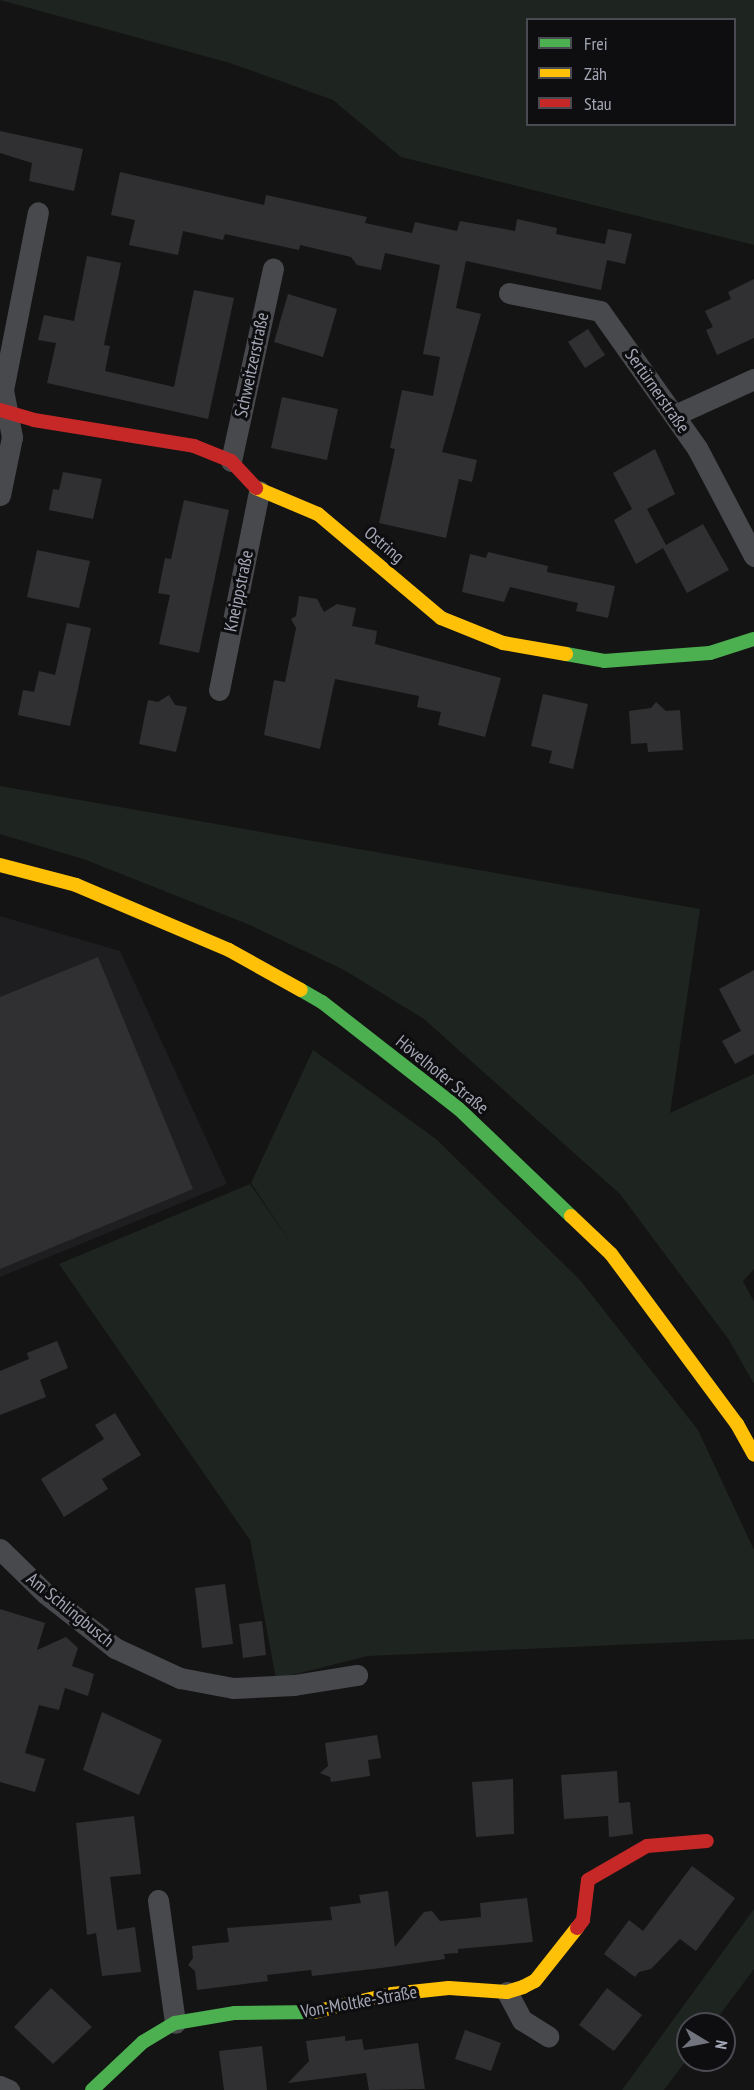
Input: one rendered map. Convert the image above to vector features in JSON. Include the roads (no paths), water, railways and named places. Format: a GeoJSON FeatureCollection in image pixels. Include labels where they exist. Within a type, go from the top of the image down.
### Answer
{"type":"FeatureCollection","features":[{"type":"Feature","properties":{"kind":"street"},"geometry":{"type":"LineString","coordinates":[[0,495],[12,437],[5,412],[3,390],[38,212]]}},
{"type":"Feature","properties":{"kind":"street","name":"Schweitzerstraße"},"geometry":{"type":"LineString","coordinates":[[231,461],[273,269]]}},
{"type":"Feature","properties":{"kind":"street","name":"Sertürnerstraße"},"geometry":{"type":"LineString","coordinates":[[509,293],[600,311],[675,415],[754,556]]}},
{"type":"Feature","properties":{"kind":"street"},"geometry":{"type":"LineString","coordinates":[[675,415],[754,379]]}},
{"type":"Feature","properties":{"kind":"street","name":"Ostring"},"geometry":{"type":"LineString","coordinates":[[5,412],[194,446],[231,461],[259,491],[318,514],[441,618],[503,643],[604,661],[710,653],[754,639]]}},
{"type":"Feature","properties":{"kind":"street","name":"Kneippstraße"},"geometry":{"type":"LineString","coordinates":[[219,690],[259,491]]}},
{"type":"Feature","properties":{"kind":"street","name":"Hövelhofer Straße"},"geometry":{"type":"LineString","coordinates":[[0,865],[76,885],[229,950],[322,1002],[451,1102],[611,1254],[737,1424],[754,1455]]}},
{"type":"Feature","properties":{"kind":"street","name":"Am Schlingbusch"},"geometry":{"type":"LineString","coordinates":[[0,1549],[46,1594],[115,1648],[180,1678],[233,1688],[294,1685],[357,1675]]}},
{"type":"Feature","properties":{"kind":"street","name":"Von-Moltke-Straße"},"geometry":{"type":"LineString","coordinates":[[92,2090],[143,2042],[175,2023],[235,2013],[292,2014],[329,2010],[392,1994],[448,1988],[507,1992],[535,1981],[583,1920],[588,1880],[647,1846],[707,1841]]}},
{"type":"Feature","properties":{"kind":"street"},"geometry":{"type":"LineString","coordinates":[[158,1900],[175,2023]]}},
{"type":"Feature","properties":{"kind":"street"},"geometry":{"type":"LineString","coordinates":[[507,1992],[522,2020],[548,2036]]}},
{"type":"Feature","properties":{"kind":"street"},"geometry":{"type":"LineString","coordinates":[[0,2086],[9,2090]]}}]}
